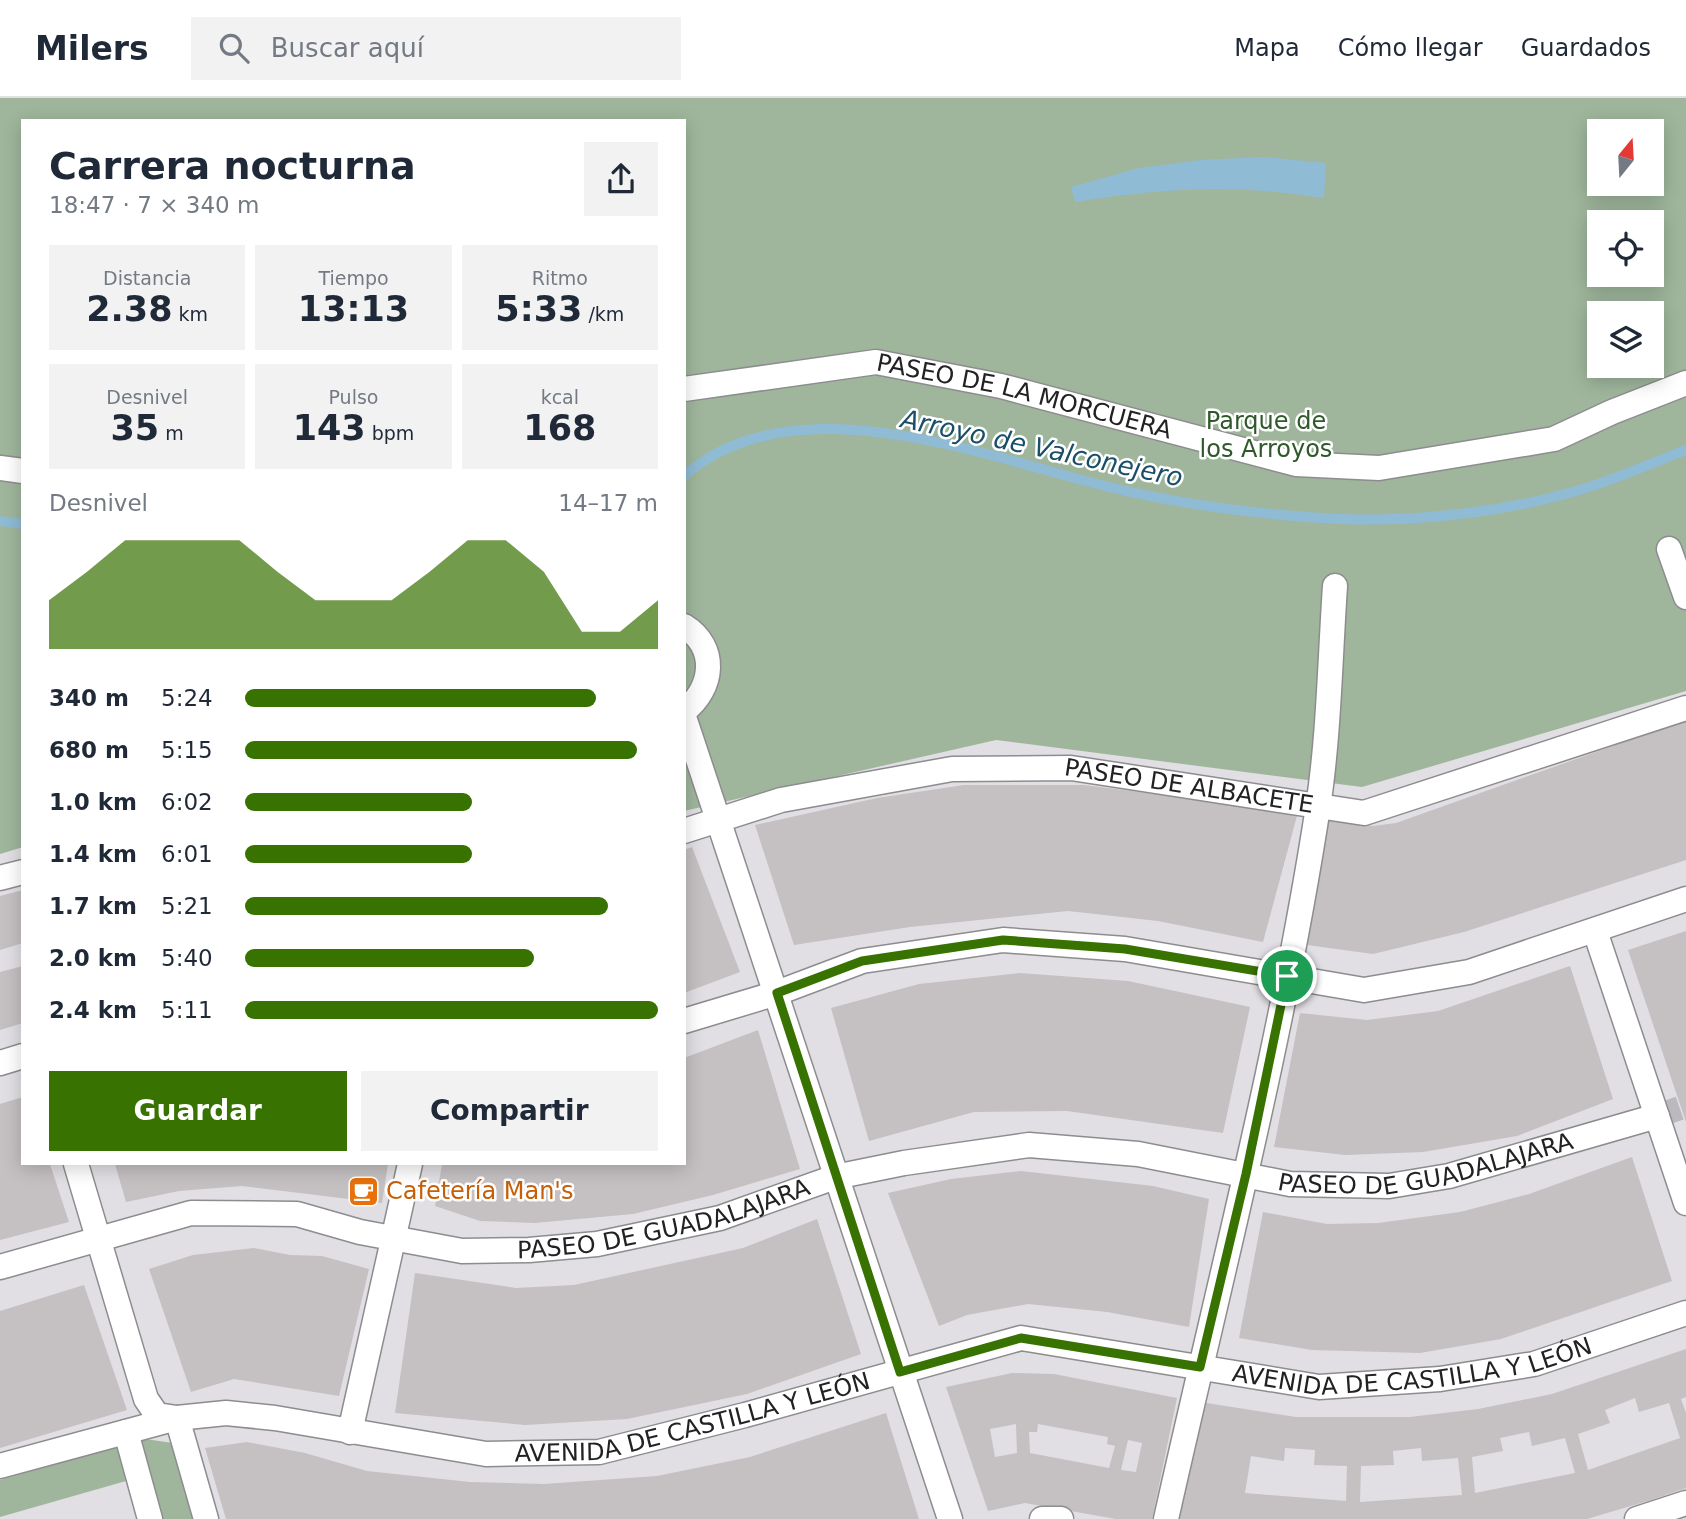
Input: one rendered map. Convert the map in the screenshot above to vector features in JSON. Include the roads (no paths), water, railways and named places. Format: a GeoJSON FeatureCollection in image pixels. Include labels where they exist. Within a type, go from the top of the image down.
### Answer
{"type":"FeatureCollection","features":[{"type":"Feature","properties":{"kind":"street","name":"PASEO DE LA MORCUERA"},"geometry":{"type":"LineString","coordinates":[[686,389],[876,362],[1013,388],[1296,464],[1379,468],[1554,439],[1612,412],[1686,383]]}},
{"type":"Feature","properties":{"kind":"street"},"geometry":{"type":"LineString","coordinates":[[0,468],[21,471]]}},
{"type":"Feature","properties":{"kind":"street"},"geometry":{"type":"LineString","coordinates":[[1669,549],[1686,597]]}},
{"type":"Feature","properties":{"kind":"street"},"geometry":{"type":"LineString","coordinates":[[1166,1519],[1246,1174],[1287,976],[1318,804],[1335,586]]}},
{"type":"Feature","properties":{"kind":"street"},"geometry":{"type":"LineString","coordinates":[[686,628],[703,643],[709,674],[705,690],[686,709]]}},
{"type":"Feature","properties":{"kind":"street","name":"PASEO DE ALBACETE"},"geometry":{"type":"LineString","coordinates":[[686,830],[781,800],[951,769],[1071,768],[1364,813],[1686,708]]}},
{"type":"Feature","properties":{"kind":"street"},"geometry":{"type":"LineString","coordinates":[[686,722],[950,1519]]}},
{"type":"Feature","properties":{"kind":"street"},"geometry":{"type":"LineString","coordinates":[[0,878],[21,873]]}},
{"type":"Feature","properties":{"kind":"street"},"geometry":{"type":"LineString","coordinates":[[686,1020],[777,993],[862,961],[1003,940],[1125,949],[1364,990],[1469,972],[1686,899]]}},
{"type":"Feature","properties":{"kind":"street"},"geometry":{"type":"LineString","coordinates":[[1595,931],[1686,1203]]}},
{"type":"Feature","properties":{"kind":"street"},"geometry":{"type":"LineString","coordinates":[[0,1063],[21,1057]]}},
{"type":"Feature","properties":{"kind":"street","name":"PASEO DE GUADALAJARA"},"geometry":{"type":"LineString","coordinates":[[0,1267],[191,1213],[297,1214],[394,1238],[462,1251],[529,1250],[597,1244],[720,1218],[835,1177],[904,1163],[1029,1145],[1139,1154],[1290,1184],[1389,1186],[1449,1175],[1657,1116]]}},
{"type":"Feature","properties":{"kind":"street"},"geometry":{"type":"LineString","coordinates":[[76,1165],[146,1399],[157,1415],[177,1418],[206,1519]]}},
{"type":"Feature","properties":{"kind":"street"},"geometry":{"type":"LineString","coordinates":[[350,1432],[410,1165]]}},
{"type":"Feature","properties":{"kind":"street","name":"AVENIDA DE CASTILLA Y LEÓN"},"geometry":{"type":"LineString","coordinates":[[0,1466],[177,1418],[226,1413],[486,1454],[599,1452],[1021,1338],[1319,1387],[1440,1379],[1534,1364],[1686,1313]]}},
{"type":"Feature","properties":{"kind":"street"},"geometry":{"type":"LineString","coordinates":[[126,1432],[150,1519]]}},
{"type":"Feature","properties":{"kind":"street"},"geometry":{"type":"LineString","coordinates":[[1637,1519],[1686,1503]]}},
{"type":"Feature","properties":{"kind":"street"},"geometry":{"type":"LineString","coordinates":[[1042,1519],[1061,1519]]}},
{"type":"Feature","properties":{"kind":"water"},"geometry":{"type":"Polygon","coordinates":[[[1265,157],[1326,163],[1324,198],[1229,189],[1169,191],[1075,202],[1071,187],[1139,168],[1200,160],[1265,157]]]}},
{"type":"Feature","properties":{"kind":"waterway","name":"Arroyo de Valconejero"},"geometry":{"type":"LineString","coordinates":[[686,475],[728,448],[778,433],[832,429],[889,434],[947,444],[1105,486],[1192,504],[1283,515],[1403,519],[1468,513],[1562,495],[1686,450]]}},
{"type":"Feature","properties":{"kind":"waterway","name":"Arroyo de Valconejero"},"geometry":{"type":"LineString","coordinates":[[0,521],[21,524]]}},
{"type":"Feature","properties":{"kind":"tunnel"},"geometry":{"type":"LineString","coordinates":[[1657,1116],[1686,1106]]}},
{"type":"Feature","properties":{"kind":"place","name":"Cafetería Man's"},"geometry":{"type":"Point","coordinates":[363,1191]}},
{"type":"Feature","properties":{"kind":"park label","name":"Parque de los Arroyos"},"geometry":{"type":"Point","coordinates":[1266,435]}}]}
